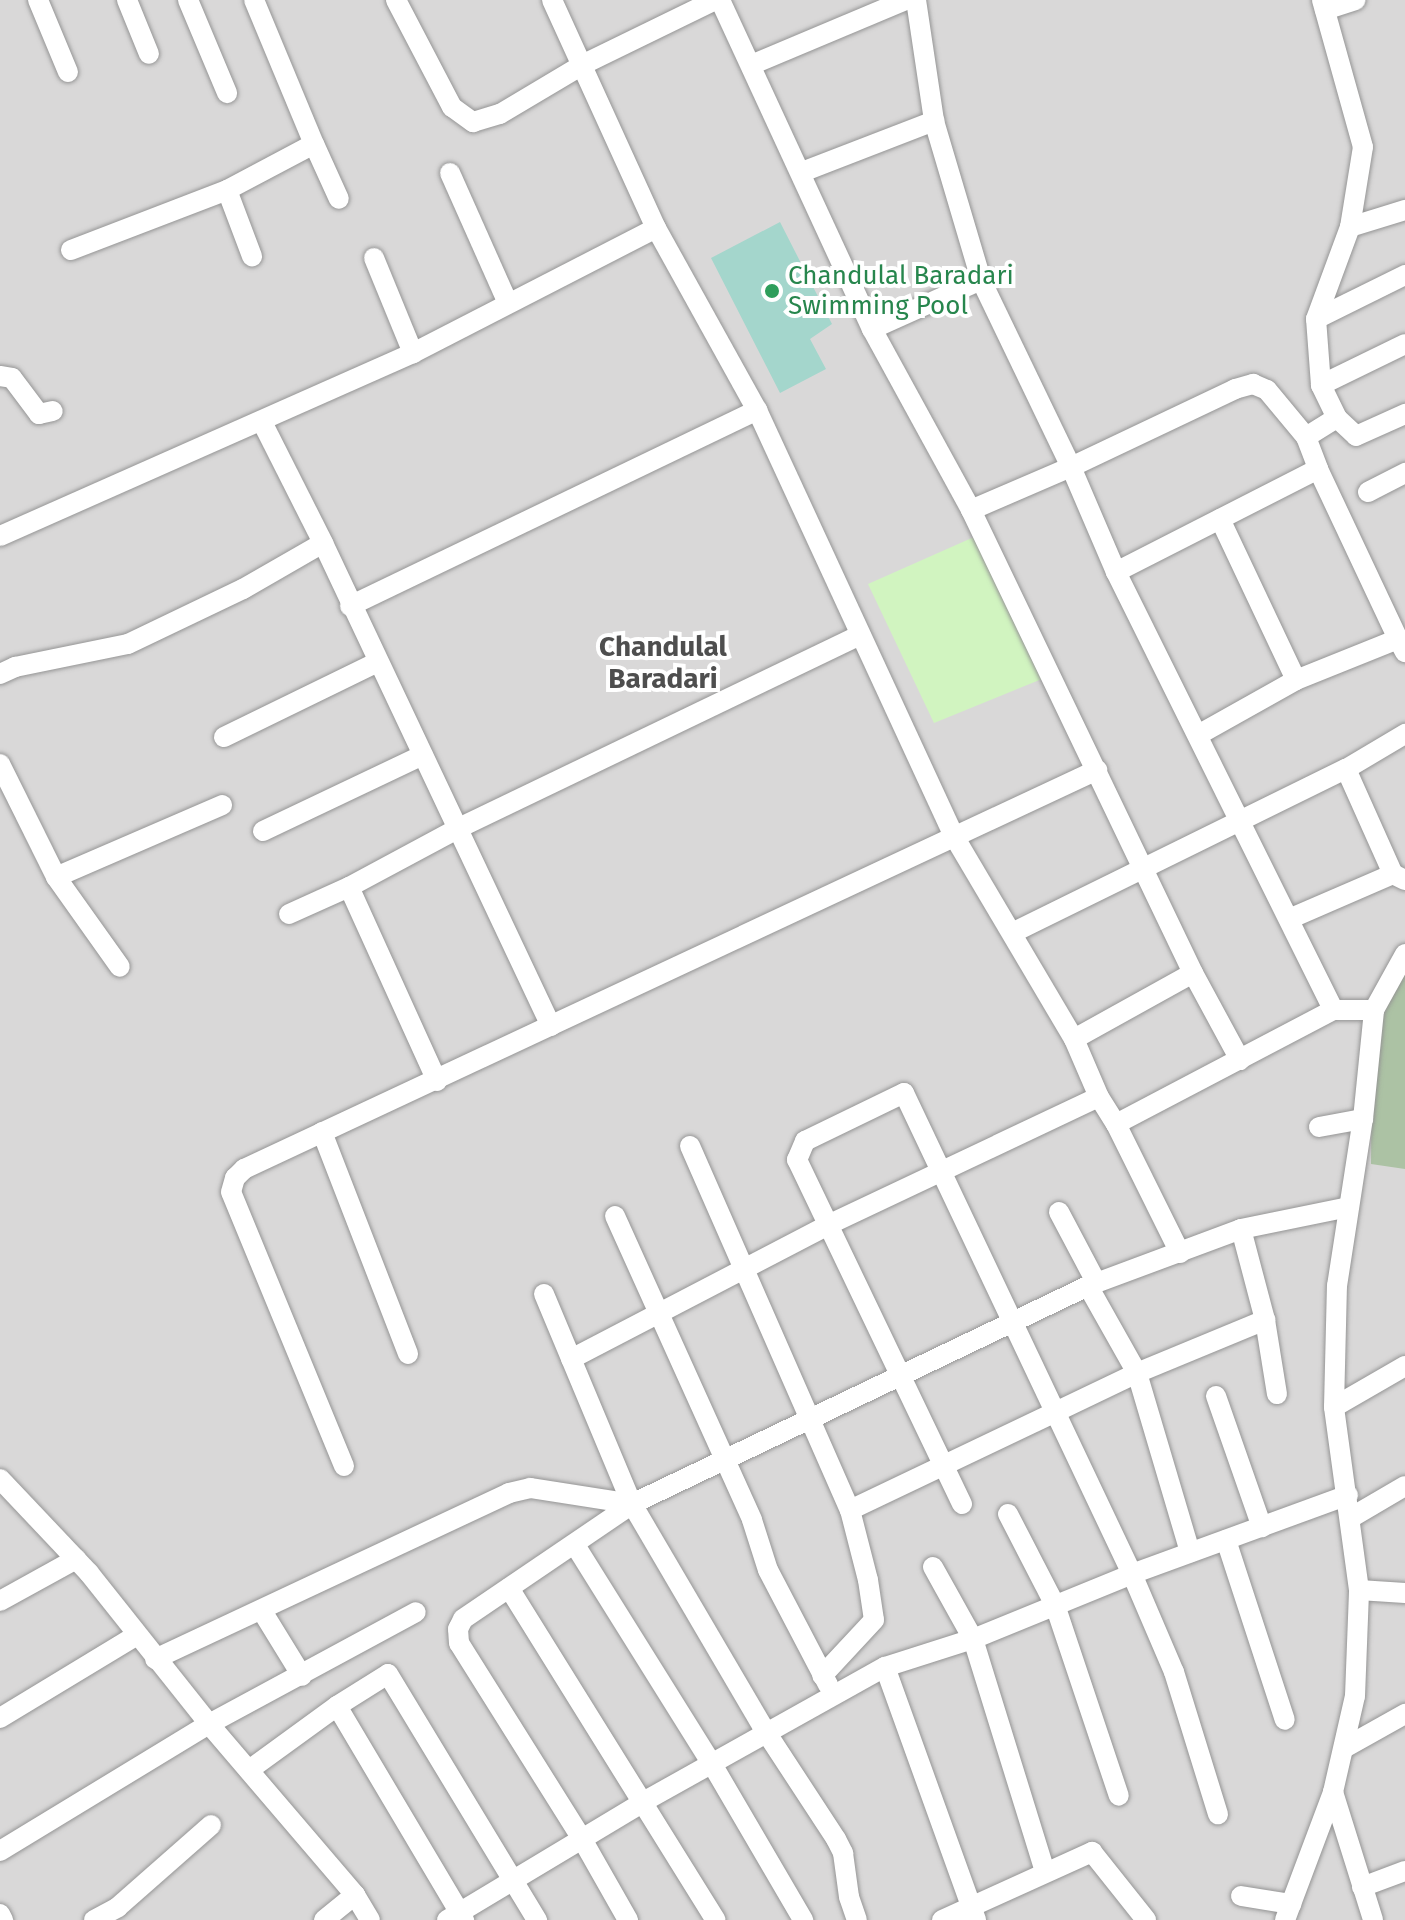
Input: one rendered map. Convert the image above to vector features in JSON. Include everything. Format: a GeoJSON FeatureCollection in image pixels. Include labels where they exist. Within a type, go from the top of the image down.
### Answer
{"type":"FeatureCollection","features":[{"type":"Feature","properties":{"kind":"street"},"geometry":{"type":"LineString","coordinates":[[38,0],[68,72]]}},
{"type":"Feature","properties":{"kind":"street"},"geometry":{"type":"LineString","coordinates":[[127,0],[149,54]]}},
{"type":"Feature","properties":{"kind":"street"},"geometry":{"type":"LineString","coordinates":[[188,0],[227,93]]}},
{"type":"Feature","properties":{"kind":"street"},"geometry":{"type":"LineString","coordinates":[[254,0],[339,199]]}},
{"type":"Feature","properties":{"kind":"street"},"geometry":{"type":"LineString","coordinates":[[396,0],[452,107],[473,122],[500,114],[584,64],[717,0],[802,172],[872,329],[971,510],[1193,973],[1240,1060]]}},
{"type":"Feature","properties":{"kind":"street"},"geometry":{"type":"LineString","coordinates":[[552,0],[584,64],[656,228],[757,410],[955,838],[1074,1039],[1099,1097],[1116,1124],[1180,1253]]}},
{"type":"Feature","properties":{"kind":"street"},"geometry":{"type":"LineString","coordinates":[[751,65],[906,0]]}},
{"type":"Feature","properties":{"kind":"street"},"geometry":{"type":"LineString","coordinates":[[916,0],[934,121],[981,280],[1071,467],[1116,572],[1333,1010]]}},
{"type":"Feature","properties":{"kind":"street"},"geometry":{"type":"LineString","coordinates":[[1355,0],[1324,5],[1363,147],[1350,227],[1316,319],[1321,385],[1337,418],[1356,436],[1405,414]]}},
{"type":"Feature","properties":{"kind":"street"},"geometry":{"type":"LineString","coordinates":[[802,172],[934,121]]}},
{"type":"Feature","properties":{"kind":"street"},"geometry":{"type":"LineString","coordinates":[[71,250],[227,190],[314,144]]}},
{"type":"Feature","properties":{"kind":"street"},"geometry":{"type":"LineString","coordinates":[[450,173],[508,303]]}},
{"type":"Feature","properties":{"kind":"street"},"geometry":{"type":"LineString","coordinates":[[227,190],[252,256]]}},
{"type":"Feature","properties":{"kind":"street"},"geometry":{"type":"LineString","coordinates":[[1350,227],[1405,210]]}},
{"type":"Feature","properties":{"kind":"street"},"geometry":{"type":"LineString","coordinates":[[0,536],[413,353],[656,228]]}},
{"type":"Feature","properties":{"kind":"street"},"geometry":{"type":"LineString","coordinates":[[374,258],[413,353]]}},
{"type":"Feature","properties":{"kind":"street"},"geometry":{"type":"LineString","coordinates":[[1316,319],[1405,275]]}},
{"type":"Feature","properties":{"kind":"street"},"geometry":{"type":"LineString","coordinates":[[872,329],[981,280]]}},
{"type":"Feature","properties":{"kind":"street"},"geometry":{"type":"LineString","coordinates":[[1321,385],[1405,344]]}},
{"type":"Feature","properties":{"kind":"street"},"geometry":{"type":"LineString","coordinates":[[0,376],[12,378],[39,414],[53,411]]}},
{"type":"Feature","properties":{"kind":"street"},"geometry":{"type":"LineString","coordinates":[[971,510],[1071,467],[1235,389],[1253,384],[1267,390],[1306,437],[1318,469],[1402,646],[1296,680],[1198,735]]}},
{"type":"Feature","properties":{"kind":"street"},"geometry":{"type":"LineString","coordinates":[[350,606],[757,410]]}},
{"type":"Feature","properties":{"kind":"street"},"geometry":{"type":"LineString","coordinates":[[1306,437],[1337,418]]}},
{"type":"Feature","properties":{"kind":"street"},"geometry":{"type":"LineString","coordinates":[[262,422],[323,543],[350,606],[459,828],[551,1026]]}},
{"type":"Feature","properties":{"kind":"street"},"geometry":{"type":"LineString","coordinates":[[1116,572],[1318,469]]}},
{"type":"Feature","properties":{"kind":"street"},"geometry":{"type":"LineString","coordinates":[[1368,492],[1404,477]]}},
{"type":"Feature","properties":{"kind":"street"},"geometry":{"type":"LineString","coordinates":[[1220,519],[1296,680]]}},
{"type":"Feature","properties":{"kind":"street"},"geometry":{"type":"LineString","coordinates":[[5,666],[128,644],[243,589],[323,543]]}},
{"type":"Feature","properties":{"kind":"street"},"geometry":{"type":"LineString","coordinates":[[289,914],[349,887],[459,828],[860,635]]}},
{"type":"Feature","properties":{"kind":"street"},"geometry":{"type":"LineString","coordinates":[[224,737],[378,662]]}},
{"type":"Feature","properties":{"kind":"street"},"geometry":{"type":"LineString","coordinates":[[1012,933],[1346,769],[1405,734]]}},
{"type":"Feature","properties":{"kind":"street"},"geometry":{"type":"LineString","coordinates":[[263,831],[423,755]]}},
{"type":"Feature","properties":{"kind":"street"},"geometry":{"type":"LineString","coordinates":[[0,764],[56,877],[120,967]]}},
{"type":"Feature","properties":{"kind":"street"},"geometry":{"type":"LineString","coordinates":[[1289,919],[1399,877],[1346,769]]}},
{"type":"Feature","properties":{"kind":"street"},"geometry":{"type":"LineString","coordinates":[[344,1466],[231,1192],[235,1178],[256,1160],[437,1081],[1097,770]]}},
{"type":"Feature","properties":{"kind":"street"},"geometry":{"type":"LineString","coordinates":[[56,877],[222,805]]}},
{"type":"Feature","properties":{"kind":"street"},"geometry":{"type":"LineString","coordinates":[[349,887],[437,1081]]}},
{"type":"Feature","properties":{"kind":"street"},"geometry":{"type":"LineString","coordinates":[[1241,1896],[1288,1912],[1333,1792],[1346,1747],[1355,1696],[1359,1590],[1352,1517],[1334,1407],[1337,1286],[1363,1119],[1374,1010],[1405,954]]}},
{"type":"Feature","properties":{"kind":"street"},"geometry":{"type":"LineString","coordinates":[[1074,1039],[1193,973]]}},
{"type":"Feature","properties":{"kind":"street"},"geometry":{"type":"LineString","coordinates":[[1116,1124],[1333,1010],[1374,1010]]}},
{"type":"Feature","properties":{"kind":"street"},"geometry":{"type":"LineString","coordinates":[[962,1504],[797,1160],[805,1141],[904,1093],[1132,1574],[1174,1672],[1218,1814]]}},
{"type":"Feature","properties":{"kind":"street"},"geometry":{"type":"LineString","coordinates":[[571,1359],[830,1224],[1099,1097]]}},
{"type":"Feature","properties":{"kind":"street"},"geometry":{"type":"LineString","coordinates":[[1319,1127],[1363,1119]]}},
{"type":"Feature","properties":{"kind":"street"},"geometry":{"type":"LineString","coordinates":[[322,1132],[408,1354]]}},
{"type":"Feature","properties":{"kind":"street"},"geometry":{"type":"LineString","coordinates":[[690,1146],[850,1510],[875,1615],[870,1626],[822,1676]]}},
{"type":"Feature","properties":{"kind":"street"},"geometry":{"type":"LineString","coordinates":[[628,1920],[582,1839],[459,1643],[458,1629],[463,1619],[632,1504],[1010,1321],[1092,1284],[1241,1229],[1349,1207]]}},
{"type":"Feature","properties":{"kind":"street"},"geometry":{"type":"LineString","coordinates":[[1059,1212],[1137,1373],[1190,1552]]}},
{"type":"Feature","properties":{"kind":"street"},"geometry":{"type":"LineString","coordinates":[[615,1216],[752,1520],[768,1570],[834,1694]]}},
{"type":"Feature","properties":{"kind":"street"},"geometry":{"type":"LineString","coordinates":[[1241,1229],[1265,1320],[1277,1394]]}},
{"type":"Feature","properties":{"kind":"street"},"geometry":{"type":"LineString","coordinates":[[544,1294],[632,1504],[766,1732],[843,1853],[849,1897],[857,1920]]}},
{"type":"Feature","properties":{"kind":"street"},"geometry":{"type":"LineString","coordinates":[[850,1510],[1137,1373],[1265,1320]]}},
{"type":"Feature","properties":{"kind":"street"},"geometry":{"type":"LineString","coordinates":[[1334,1407],[1405,1366]]}},
{"type":"Feature","properties":{"kind":"street"},"geometry":{"type":"LineString","coordinates":[[1216,1396],[1262,1527]]}},
{"type":"Feature","properties":{"kind":"street"},"geometry":{"type":"LineString","coordinates":[[0,1479],[76,1559],[155,1659],[355,1895],[370,1920]]}},
{"type":"Feature","properties":{"kind":"street"},"geometry":{"type":"LineString","coordinates":[[1352,1517],[1405,1486]]}},
{"type":"Feature","properties":{"kind":"street"},"geometry":{"type":"LineString","coordinates":[[155,1659],[520,1490],[542,1489],[632,1504]]}},
{"type":"Feature","properties":{"kind":"street"},"geometry":{"type":"LineString","coordinates":[[337,1706],[457,1918],[514,1879],[643,1802],[885,1667],[973,1639],[1132,1574],[1348,1495]]}},
{"type":"Feature","properties":{"kind":"street"},"geometry":{"type":"LineString","coordinates":[[1008,1514],[1055,1605],[1119,1796]]}},
{"type":"Feature","properties":{"kind":"street"},"geometry":{"type":"LineString","coordinates":[[1226,1540],[1285,1720]]}},
{"type":"Feature","properties":{"kind":"street"},"geometry":{"type":"LineString","coordinates":[[575,1545],[712,1764],[803,1920]]}},
{"type":"Feature","properties":{"kind":"street"},"geometry":{"type":"LineString","coordinates":[[0,1601],[76,1559]]}},
{"type":"Feature","properties":{"kind":"street"},"geometry":{"type":"LineString","coordinates":[[933,1567],[973,1639],[1045,1871]]}},
{"type":"Feature","properties":{"kind":"street"},"geometry":{"type":"LineString","coordinates":[[509,1588],[716,1920]]}},
{"type":"Feature","properties":{"kind":"street"},"geometry":{"type":"LineString","coordinates":[[1359,1590],[1405,1593]]}},
{"type":"Feature","properties":{"kind":"street"},"geometry":{"type":"LineString","coordinates":[[262,1611],[302,1676]]}},
{"type":"Feature","properties":{"kind":"street"},"geometry":{"type":"LineString","coordinates":[[0,1851],[209,1724],[416,1612]]}},
{"type":"Feature","properties":{"kind":"street"},"geometry":{"type":"LineString","coordinates":[[0,1718],[137,1635]]}},
{"type":"Feature","properties":{"kind":"street"},"geometry":{"type":"LineString","coordinates":[[885,1667],[973,1914]]}},
{"type":"Feature","properties":{"kind":"street"},"geometry":{"type":"LineString","coordinates":[[249,1770],[337,1706],[388,1674],[537,1920]]}},
{"type":"Feature","properties":{"kind":"street"},"geometry":{"type":"LineString","coordinates":[[1346,1747],[1405,1714]]}},
{"type":"Feature","properties":{"kind":"street"},"geometry":{"type":"LineString","coordinates":[[1333,1792],[1373,1920]]}},
{"type":"Feature","properties":{"kind":"street"},"geometry":{"type":"LineString","coordinates":[[94,1920],[122,1913],[211,1825]]}},
{"type":"Feature","properties":{"kind":"street"},"geometry":{"type":"LineString","coordinates":[[942,1920],[973,1914],[1045,1871],[1092,1852],[1146,1920]]}},
{"type":"Feature","properties":{"kind":"street"},"geometry":{"type":"LineString","coordinates":[[1362,1887],[1405,1871]]}},
{"type":"Feature","properties":{"kind":"street"},"geometry":{"type":"LineString","coordinates":[[324,1920],[355,1895]]}},
{"type":"Feature","properties":{"kind":"street"},"geometry":{"type":"LineString","coordinates":[[0,1914],[3,1920]]}},
{"type":"Feature","properties":{"kind":"shaded area"},"geometry":{"type":"Polygon","coordinates":[[[0,0],[1405,0],[1405,1920],[0,1920],[0,0]]]}},
{"type":"Feature","properties":{"kind":"green space"},"geometry":{"type":"Polygon","coordinates":[[[983,533],[1047,677],[934,723],[868,584],[983,533]]]}},
{"type":"Feature","properties":{"kind":"green space"},"geometry":{"type":"Polygon","coordinates":[[[1405,965],[1405,1169],[1371,1164],[1372,1053],[1379,1010],[1405,965]]]}},
{"type":"Feature","properties":{"kind":"water","name":"Chandulal Baradari Swimming Pool"},"geometry":{"type":"Polygon","coordinates":[[[780,222],[832,324],[810,339],[826,369],[780,393],[711,258],[780,222]]]}},
{"type":"Feature","properties":{"kind":"place","name":"Chandulal Baradari Swimming Pool"},"geometry":{"type":"Point","coordinates":[772,291]}},
{"type":"Feature","properties":{"kind":"district","name":"Chandulal Baradari"},"geometry":{"type":"Point","coordinates":[663,663]}}]}
